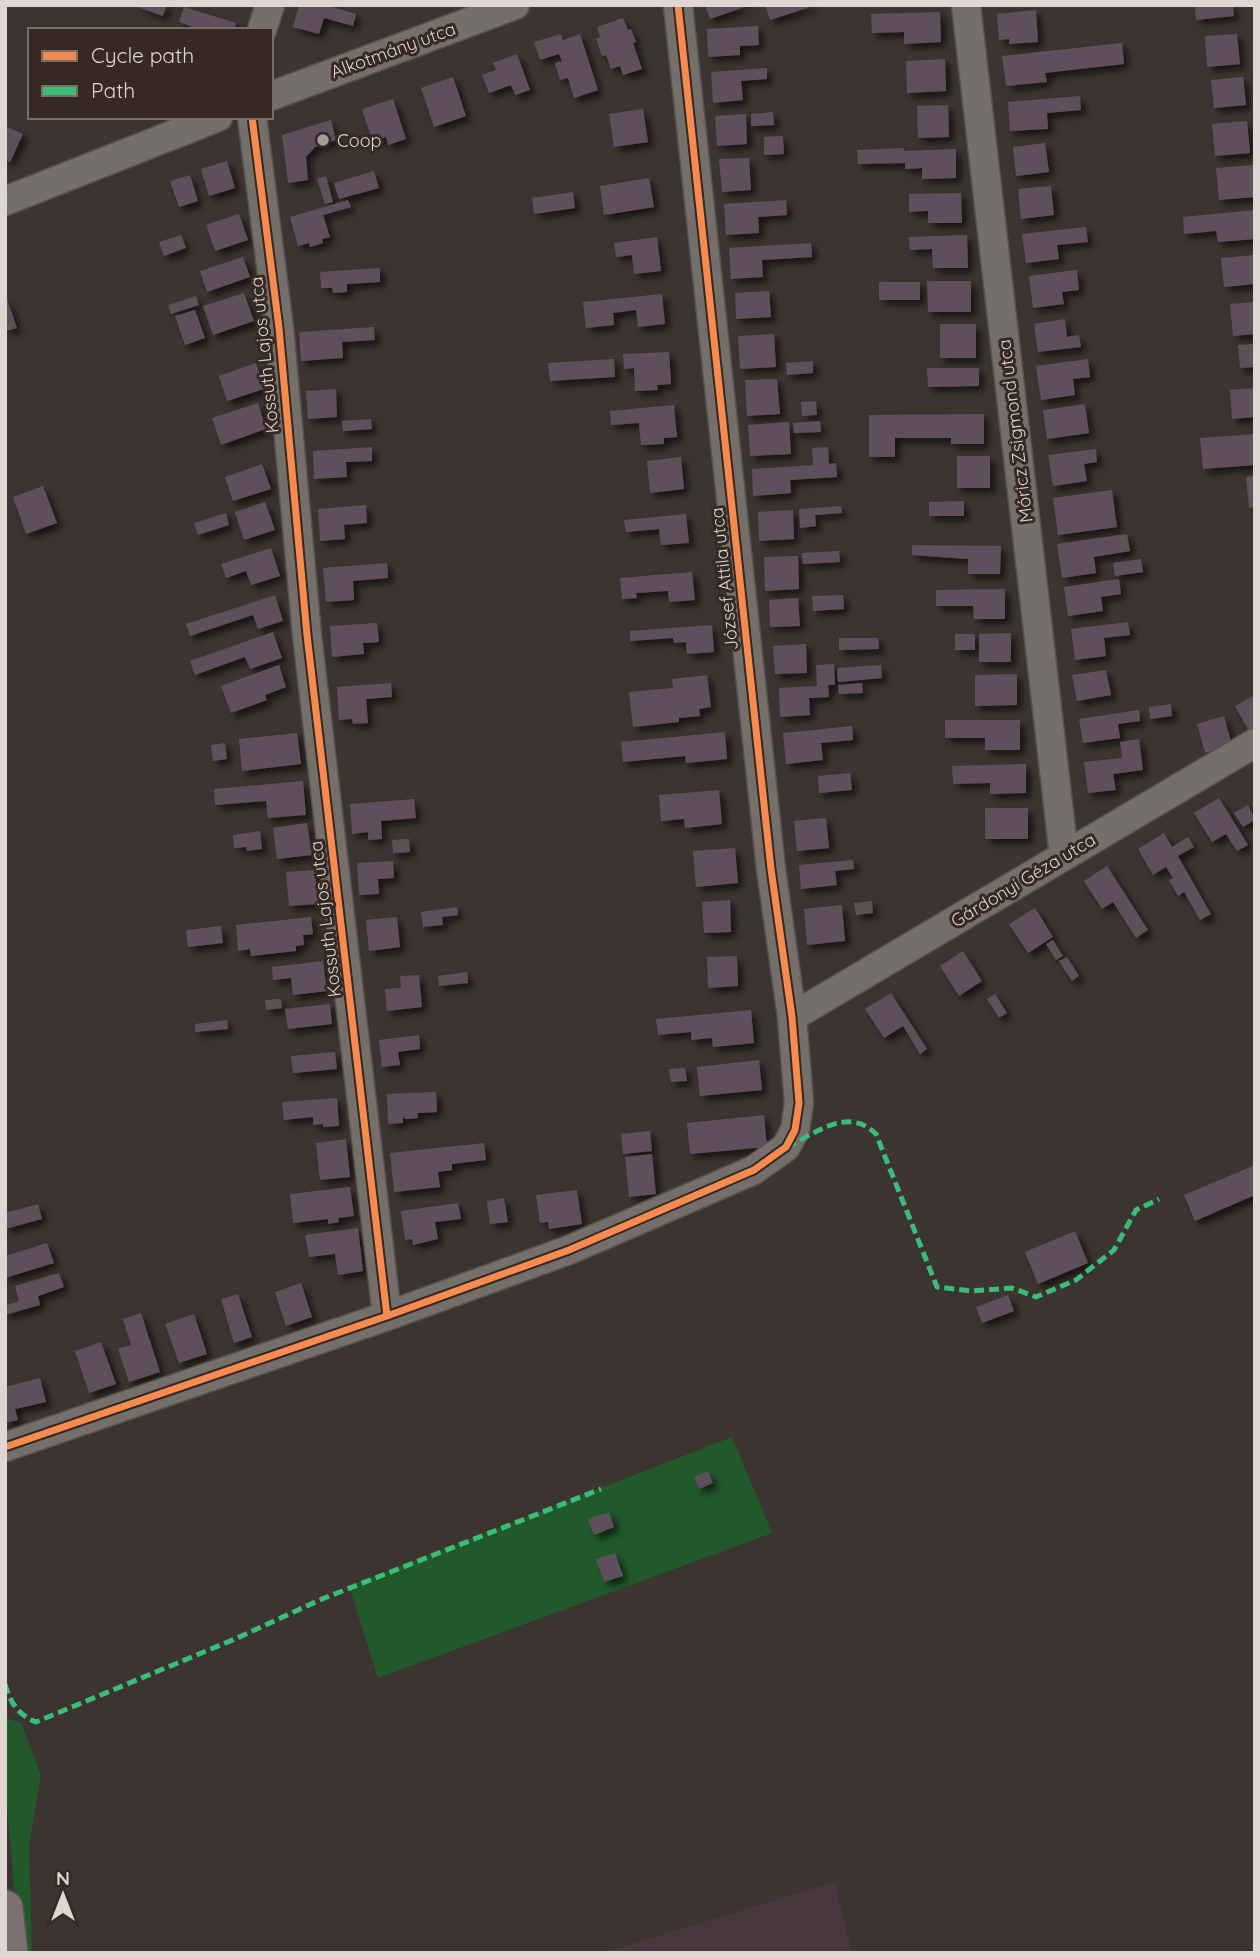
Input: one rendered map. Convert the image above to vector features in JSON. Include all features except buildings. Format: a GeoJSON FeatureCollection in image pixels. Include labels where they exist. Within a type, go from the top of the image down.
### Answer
{"type":"FeatureCollection","features":[{"type":"Feature","properties":{"kind":"main road"},"geometry":{"type":"LineString","coordinates":[[5,1908],[10,1953]]}},
{"type":"Feature","properties":{"kind":"street"},"geometry":{"type":"LineString","coordinates":[[263,28],[270,5]]}},
{"type":"Feature","properties":{"kind":"street","name":"Alkotmány utca"},"geometry":{"type":"LineString","coordinates":[[273,95],[515,5]]}},
{"type":"Feature","properties":{"kind":"street","name":"József Attila utca"},"geometry":{"type":"LineString","coordinates":[[387,1316],[581,1245],[754,1170],[786,1147],[795,1130],[799,1103],[792,1017],[771,869],[678,5]]}},
{"type":"Feature","properties":{"kind":"street","name":"Móricz Zsigmond utca"},"geometry":{"type":"LineString","coordinates":[[966,5],[1064,856]]}},
{"type":"Feature","properties":{"kind":"street"},"geometry":{"type":"LineString","coordinates":[[5,201],[213,119]]}},
{"type":"Feature","properties":{"kind":"street","name":"Kossuth Lajos utca"},"geometry":{"type":"LineString","coordinates":[[252,119],[279,328],[309,649],[387,1316]]}},
{"type":"Feature","properties":{"kind":"street","name":"Gárdonyi Géza utca"},"geometry":{"type":"LineString","coordinates":[[792,1017],[1255,743]]}},
{"type":"Feature","properties":{"kind":"street"},"geometry":{"type":"LineString","coordinates":[[5,1447],[387,1316]]}},
{"type":"Feature","properties":{"kind":"shaded area"},"geometry":{"type":"Polygon","coordinates":[[[835,1882],[852,1953],[601,1953],[835,1882]]]}},
{"type":"Feature","properties":{"kind":"green space"},"geometry":{"type":"Polygon","coordinates":[[[732,1437],[772,1533],[378,1678],[349,1586],[732,1437]]]}},
{"type":"Feature","properties":{"kind":"green space"},"geometry":{"type":"Polygon","coordinates":[[[5,1717],[22,1724],[41,1776],[29,1844],[32,1953],[20,1953],[5,1786],[5,1717]]]}},
{"type":"Feature","properties":{"kind":"marked path"},"geometry":{"type":"LineString","coordinates":[[787,1147],[821,1129],[843,1122],[854,1122],[876,1134],[937,1287],[972,1291],[1012,1288],[1036,1297],[1076,1280],[1114,1250],[1136,1210],[1159,1199]]}},
{"type":"Feature","properties":{"kind":"marked path"},"geometry":{"type":"LineString","coordinates":[[5,1684],[16,1707],[24,1716],[36,1722],[235,1639],[322,1599],[601,1489]]}},
{"type":"Feature","properties":{"kind":"cycle path"},"geometry":{"type":"LineString","coordinates":[[387,1316],[569,1250],[754,1170],[786,1147],[795,1130],[799,1103],[792,1017],[771,869],[678,5]]}},
{"type":"Feature","properties":{"kind":"cycle path"},"geometry":{"type":"LineString","coordinates":[[5,1447],[387,1316],[307,635],[279,328],[252,119]]}},
{"type":"Feature","properties":{"kind":"place","name":"Coop"},"geometry":{"type":"Point","coordinates":[323,140]}}]}
